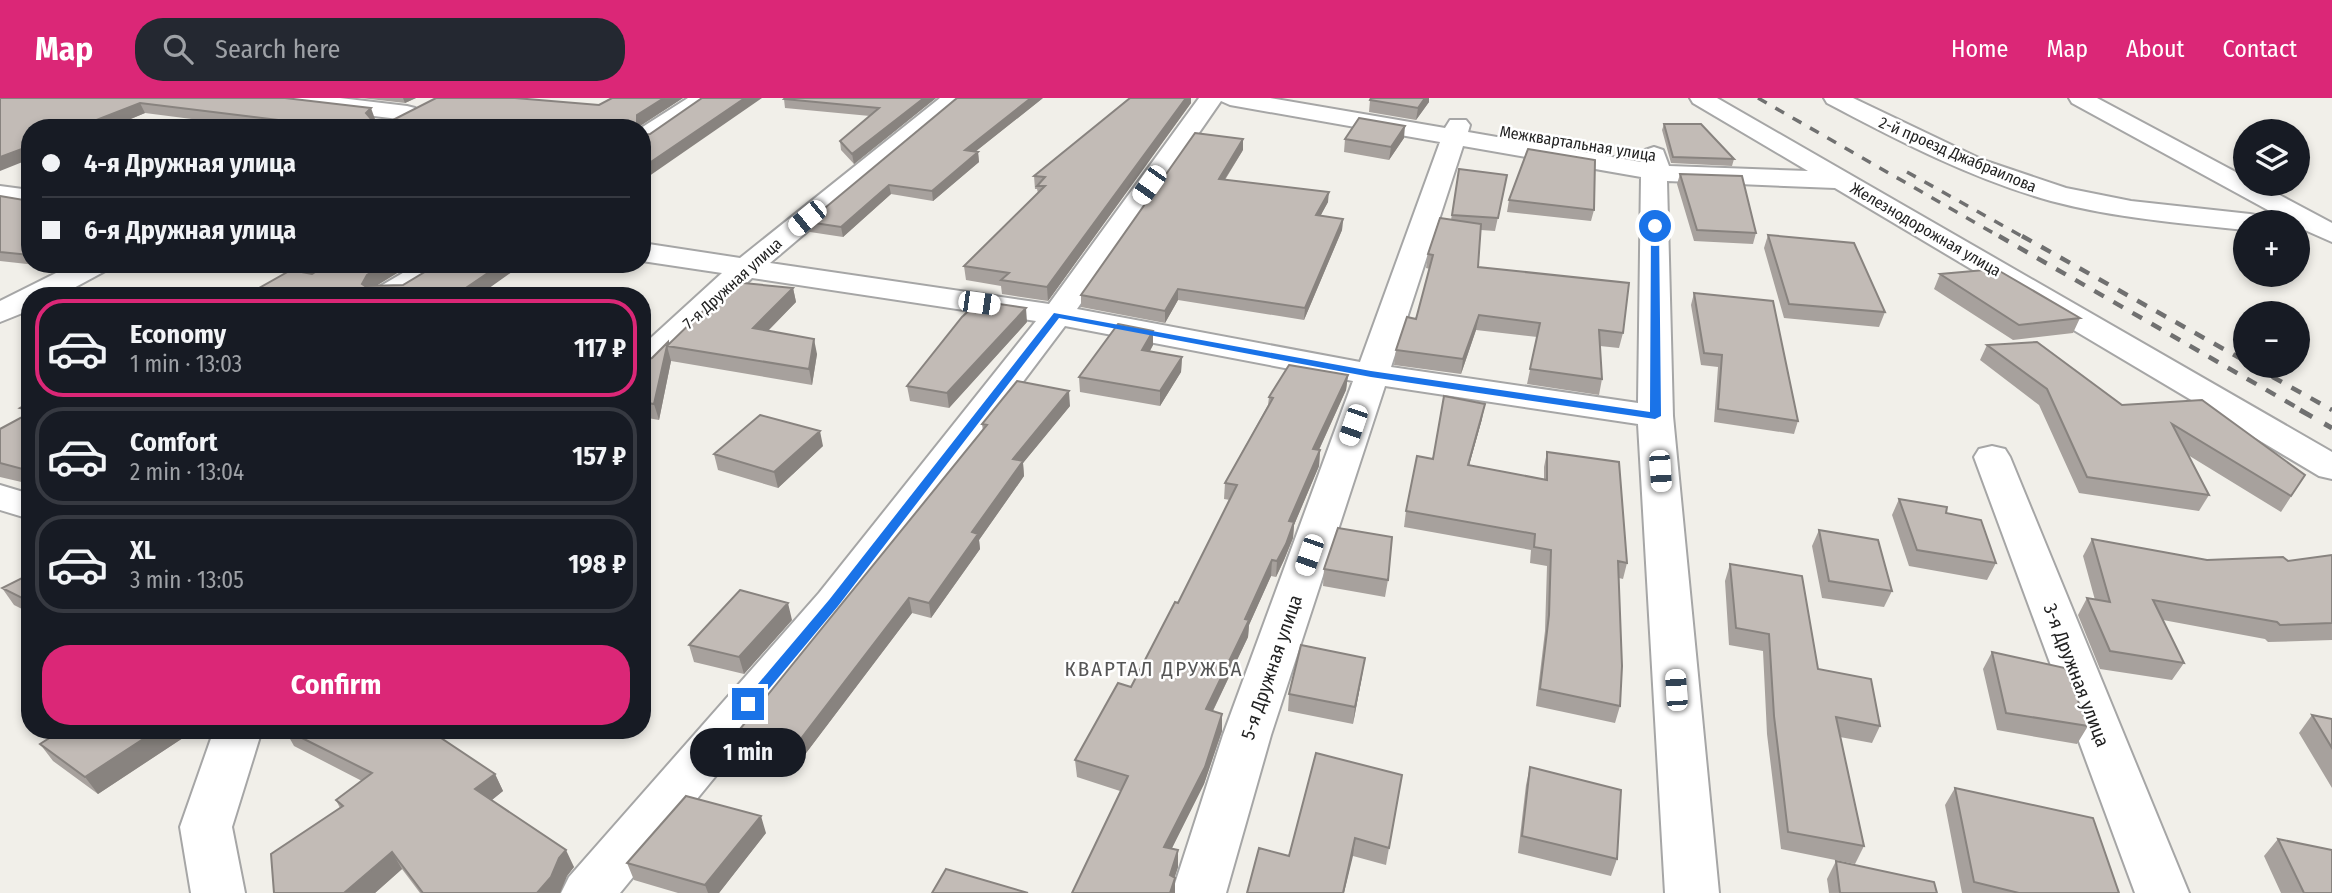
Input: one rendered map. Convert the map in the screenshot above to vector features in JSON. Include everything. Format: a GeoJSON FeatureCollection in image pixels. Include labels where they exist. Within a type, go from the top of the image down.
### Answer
{"type":"FeatureCollection","features":[{"type":"Feature","properties":{"kind":"street"},"geometry":{"type":"LineString","coordinates":[[282,98],[407,113]]}},
{"type":"Feature","properties":{"kind":"street"},"geometry":{"type":"LineString","coordinates":[[651,132],[704,98]]}},
{"type":"Feature","properties":{"kind":"street","name":"7-я Дружная улица"},"geometry":{"type":"LineString","coordinates":[[651,356],[744,269],[954,98]]}},
{"type":"Feature","properties":{"kind":"street"},"geometry":{"type":"LineString","coordinates":[[588,893],[834,603],[1057,314],[1211,98]]}},
{"type":"Feature","properties":{"kind":"street"},"geometry":{"type":"LineString","coordinates":[[1230,98],[1654,163],[1669,174],[1844,180]]}},
{"type":"Feature","properties":{"kind":"street"},"geometry":{"type":"LineString","coordinates":[[1314,98],[1456,131]]}},
{"type":"Feature","properties":{"kind":"street","name":"Железнодорожная улица"},"geometry":{"type":"LineString","coordinates":[[1701,98],[2332,468]]}},
{"type":"Feature","properties":{"kind":"street","name":"2-й проезд Джабраилова"},"geometry":{"type":"LineString","coordinates":[[1835,98],[1898,131],[2006,178],[2060,195],[2118,208],[2233,220]]}},
{"type":"Feature","properties":{"kind":"street"},"geometry":{"type":"LineString","coordinates":[[2080,98],[2321,231]]}},
{"type":"Feature","properties":{"kind":"street"},"geometry":{"type":"LineString","coordinates":[[395,119],[429,103]]}},
{"type":"Feature","properties":{"kind":"street","name":"5-я Дружная улица"},"geometry":{"type":"LineString","coordinates":[[1199,893],[1247,735],[1456,131]]}},
{"type":"Feature","properties":{"kind":"street"},"geometry":{"type":"LineString","coordinates":[[1654,163],[1655,416],[1692,893]]}},
{"type":"Feature","properties":{"kind":"street"},"geometry":{"type":"LineString","coordinates":[[0,194],[21,197]]}},
{"type":"Feature","properties":{"kind":"street"},"geometry":{"type":"LineString","coordinates":[[651,254],[1057,314],[1371,374],[1655,416]]}},
{"type":"Feature","properties":{"kind":"street"},"geometry":{"type":"LineString","coordinates":[[52,287],[80,273]]}},
{"type":"Feature","properties":{"kind":"street"},"geometry":{"type":"LineString","coordinates":[[401,287],[424,273]]}},
{"type":"Feature","properties":{"kind":"street"},"geometry":{"type":"LineString","coordinates":[[0,313],[21,302]]}},
{"type":"Feature","properties":{"kind":"street","name":"3-я Дружная улица"},"geometry":{"type":"LineString","coordinates":[[1992,457],[2162,893]]}},
{"type":"Feature","properties":{"kind":"street"},"geometry":{"type":"LineString","coordinates":[[218,893],[206,827],[235,739]]}},
{"type":"Feature","properties":{"kind":"building"},"geometry":{"type":"Polygon","coordinates":[[[0,98],[285,98],[371,108],[366,113],[371,119],[270,119],[140,103],[99,119],[21,119],[21,149],[0,157],[0,98]]]}},
{"type":"Feature","properties":{"kind":"building"},"geometry":{"type":"Polygon","coordinates":[[[436,98],[515,98],[599,105],[612,98],[664,98],[637,115],[637,119],[395,119],[436,98]]]}},
{"type":"Feature","properties":{"kind":"building"},"geometry":{"type":"Polygon","coordinates":[[[702,98],[745,98],[651,162],[651,133],[702,98]]]}},
{"type":"Feature","properties":{"kind":"building"},"geometry":{"type":"Polygon","coordinates":[[[785,98],[924,98],[852,154],[840,141],[879,108],[785,98]]]}},
{"type":"Feature","properties":{"kind":"building"},"geometry":{"type":"Polygon","coordinates":[[[957,98],[1031,98],[965,150],[978,152],[932,191],[889,185],[841,227],[808,222],[957,98]]]}},
{"type":"Feature","properties":{"kind":"building"},"geometry":{"type":"Polygon","coordinates":[[[1130,98],[1186,98],[1047,287],[1001,280],[1009,273],[964,266],[1045,186],[1037,186],[1045,177],[1034,176],[1130,98]]]}},
{"type":"Feature","properties":{"kind":"building"},"geometry":{"type":"Polygon","coordinates":[[[1425,98],[1418,108],[1370,100],[1425,98]]]}},
{"type":"Feature","properties":{"kind":"building"},"geometry":{"type":"Polygon","coordinates":[[[1359,118],[1405,126],[1391,147],[1345,139],[1359,118]]]}},
{"type":"Feature","properties":{"kind":"building"},"geometry":{"type":"Polygon","coordinates":[[[1664,124],[1701,124],[1734,159],[1673,157],[1664,124]]]}},
{"type":"Feature","properties":{"kind":"building"},"geometry":{"type":"Polygon","coordinates":[[[1195,133],[1243,139],[1219,179],[1329,192],[1316,215],[1343,219],[1305,308],[1178,289],[1165,311],[1081,295],[1195,133]]]}},
{"type":"Feature","properties":{"kind":"building"},"geometry":{"type":"Polygon","coordinates":[[[1528,149],[1595,160],[1594,210],[1509,200],[1528,149]]]}},
{"type":"Feature","properties":{"kind":"building"},"geometry":{"type":"Polygon","coordinates":[[[1459,169],[1507,175],[1498,218],[1452,215],[1459,169]]]}},
{"type":"Feature","properties":{"kind":"building"},"geometry":{"type":"Polygon","coordinates":[[[1680,174],[1742,176],[1756,233],[1697,230],[1680,174]]]}},
{"type":"Feature","properties":{"kind":"building"},"geometry":{"type":"Polygon","coordinates":[[[0,196],[21,200],[21,254],[0,252],[0,196]]]}},
{"type":"Feature","properties":{"kind":"building"},"geometry":{"type":"Polygon","coordinates":[[[1440,218],[1481,224],[1478,267],[1629,283],[1623,333],[1599,330],[1602,379],[1530,369],[1540,323],[1479,315],[1463,359],[1396,350],[1407,317],[1416,319],[1433,255],[1428,254],[1440,218]]]}},
{"type":"Feature","properties":{"kind":"building"},"geometry":{"type":"Polygon","coordinates":[[[1768,235],[1854,243],[1885,312],[1789,304],[1768,235]]]}},
{"type":"Feature","properties":{"kind":"building"},"geometry":{"type":"Polygon","coordinates":[[[1996,269],[2080,318],[2019,325],[1940,274],[1996,269]]]}},
{"type":"Feature","properties":{"kind":"building"},"geometry":{"type":"Polygon","coordinates":[[[286,273],[370,273],[362,284],[365,286],[403,285],[423,273],[488,273],[467,287],[261,287],[286,273]]]}},
{"type":"Feature","properties":{"kind":"building"},"geometry":{"type":"Polygon","coordinates":[[[733,282],[793,288],[753,328],[814,339],[809,369],[667,346],[654,404],[651,404],[651,358],[668,342],[668,345],[733,282]]]}},
{"type":"Feature","properties":{"kind":"building"},"geometry":{"type":"Polygon","coordinates":[[[1694,293],[1773,301],[1798,421],[1718,409],[1722,355],[1704,353],[1694,293]]]}},
{"type":"Feature","properties":{"kind":"building"},"geometry":{"type":"Polygon","coordinates":[[[979,301],[1026,308],[947,393],[907,386],[962,317],[979,301]]]}},
{"type":"Feature","properties":{"kind":"building"},"geometry":{"type":"Polygon","coordinates":[[[1118,324],[1153,331],[1142,350],[1182,357],[1160,391],[1079,377],[1118,324]]]}},
{"type":"Feature","properties":{"kind":"building"},"geometry":{"type":"Polygon","coordinates":[[[2037,342],[2122,405],[2202,400],[2305,475],[2291,496],[2172,424],[2209,495],[2087,477],[2047,389],[1987,345],[2037,342]]]}},
{"type":"Feature","properties":{"kind":"building"},"geometry":{"type":"Polygon","coordinates":[[[1289,365],[1348,375],[1313,449],[1320,450],[1289,521],[1294,522],[1286,544],[1277,561],[1272,560],[1245,619],[1249,620],[1206,709],[1222,714],[1205,767],[1164,847],[1178,850],[1170,875],[1175,878],[1170,893],[1072,893],[1128,776],[1075,760],[1118,683],[1131,687],[1175,602],[1178,603],[1237,485],[1225,483],[1273,398],[1269,397],[1289,365]]]}},
{"type":"Feature","properties":{"kind":"building"},"geometry":{"type":"Polygon","coordinates":[[[1017,381],[1069,391],[1013,459],[1023,461],[972,532],[978,534],[929,603],[909,598],[793,749],[736,734],[987,425],[982,424],[1017,381]]]}},
{"type":"Feature","properties":{"kind":"building"},"geometry":{"type":"Polygon","coordinates":[[[1444,396],[1485,404],[1468,465],[1547,480],[1547,452],[1619,462],[1627,563],[1618,561],[1622,666],[1620,706],[1540,689],[1549,615],[1551,550],[1534,547],[1535,534],[1406,511],[1417,456],[1433,459],[1444,396]]]}},
{"type":"Feature","properties":{"kind":"building"},"geometry":{"type":"Polygon","coordinates":[[[760,415],[820,431],[774,472],[714,454],[760,415]]]}},
{"type":"Feature","properties":{"kind":"building"},"geometry":{"type":"Polygon","coordinates":[[[21,418],[21,469],[0,463],[0,429],[21,418]]]}},
{"type":"Feature","properties":{"kind":"building"},"geometry":{"type":"Polygon","coordinates":[[[1899,499],[1947,507],[1946,513],[1981,520],[1996,563],[1917,550],[1899,499]]]}},
{"type":"Feature","properties":{"kind":"building"},"geometry":{"type":"Polygon","coordinates":[[[1338,528],[1392,537],[1388,580],[1324,569],[1338,528]]]}},
{"type":"Feature","properties":{"kind":"building"},"geometry":{"type":"Polygon","coordinates":[[[1819,530],[1878,540],[1892,591],[1829,581],[1819,530]]]}},
{"type":"Feature","properties":{"kind":"building"},"geometry":{"type":"Polygon","coordinates":[[[2092,539],[2207,560],[2283,557],[2288,561],[2332,555],[2332,623],[2280,625],[2277,622],[2153,600],[2184,663],[2110,651],[2087,598],[2110,602],[2092,539]]]}},
{"type":"Feature","properties":{"kind":"building"},"geometry":{"type":"Polygon","coordinates":[[[1730,564],[1802,576],[1818,669],[1871,679],[1880,726],[1836,717],[1864,846],[1788,832],[1774,716],[1769,634],[1736,628],[1730,564]]]}},
{"type":"Feature","properties":{"kind":"building"},"geometry":{"type":"Polygon","coordinates":[[[21,578],[21,598],[2,588],[21,578]]]}},
{"type":"Feature","properties":{"kind":"building"},"geometry":{"type":"Polygon","coordinates":[[[740,590],[788,603],[739,657],[689,645],[740,590]]]}},
{"type":"Feature","properties":{"kind":"building"},"geometry":{"type":"Polygon","coordinates":[[[1301,645],[1365,658],[1355,707],[1289,694],[1301,645]]]}},
{"type":"Feature","properties":{"kind":"building"},"geometry":{"type":"Polygon","coordinates":[[[1992,652],[2065,668],[2088,726],[2006,713],[1992,652]]]}},
{"type":"Feature","properties":{"kind":"building"},"geometry":{"type":"Polygon","coordinates":[[[2312,715],[2332,719],[2332,748],[2312,715]]]}},
{"type":"Feature","properties":{"kind":"building"},"geometry":{"type":"Polygon","coordinates":[[[48,739],[143,739],[85,777],[40,744],[48,739]]]}},
{"type":"Feature","properties":{"kind":"building"},"geometry":{"type":"Polygon","coordinates":[[[304,739],[442,739],[495,774],[475,789],[566,850],[559,858],[551,877],[537,893],[423,893],[392,852],[344,893],[274,893],[271,854],[343,806],[336,800],[372,773],[304,739]]]}},
{"type":"Feature","properties":{"kind":"building"},"geometry":{"type":"Polygon","coordinates":[[[1316,753],[1402,775],[1389,848],[1355,838],[1343,893],[1247,893],[1259,848],[1289,856],[1316,753]]]}},
{"type":"Feature","properties":{"kind":"building"},"geometry":{"type":"Polygon","coordinates":[[[1530,767],[1621,790],[1617,859],[1522,836],[1530,767]]]}},
{"type":"Feature","properties":{"kind":"building"},"geometry":{"type":"Polygon","coordinates":[[[1955,788],[2093,818],[2119,893],[2019,893],[1974,882],[1955,788]]]}},
{"type":"Feature","properties":{"kind":"building"},"geometry":{"type":"Polygon","coordinates":[[[686,796],[761,816],[705,885],[627,863],[686,796]]]}},
{"type":"Feature","properties":{"kind":"building"},"geometry":{"type":"Polygon","coordinates":[[[2278,839],[2332,850],[2332,893],[2304,893],[2278,839]]]}},
{"type":"Feature","properties":{"kind":"building"},"geometry":{"type":"Polygon","coordinates":[[[1836,861],[1934,882],[1937,893],[1840,893],[1836,861]]]}},
{"type":"Feature","properties":{"kind":"building"},"geometry":{"type":"Polygon","coordinates":[[[946,869],[1028,893],[932,893],[946,869]]]}},
{"type":"Feature","properties":{"kind":"railway"},"geometry":{"type":"LineString","coordinates":[[1758,98],[2002,238]]}},
{"type":"Feature","properties":{"kind":"railway"},"geometry":{"type":"LineString","coordinates":[[1907,172],[2025,238]]}},
{"type":"Feature","properties":{"kind":"railway"},"geometry":{"type":"LineString","coordinates":[[1999,236],[2303,411]]}},
{"type":"Feature","properties":{"kind":"railway"},"geometry":{"type":"LineString","coordinates":[[2022,236],[2233,354]]}},
{"type":"Feature","properties":{"kind":"railway"},"geometry":{"type":"LineString","coordinates":[[2275,378],[2332,410]]}},
{"type":"Feature","properties":{"kind":"railway"},"geometry":{"type":"LineString","coordinates":[[2300,410],[2332,428]]}},
{"type":"Feature","properties":{"kind":"district","name":"КВАРТАЛ ДРУЖБА"},"geometry":{"type":"Point","coordinates":[1154,669]}},
{"type":"Feature","properties":{"kind":"route"},"geometry":{"type":"LineString","coordinates":[[748,704],[834,603],[1057,314],[1371,374],[1655,416],[1655,226]]}}]}
